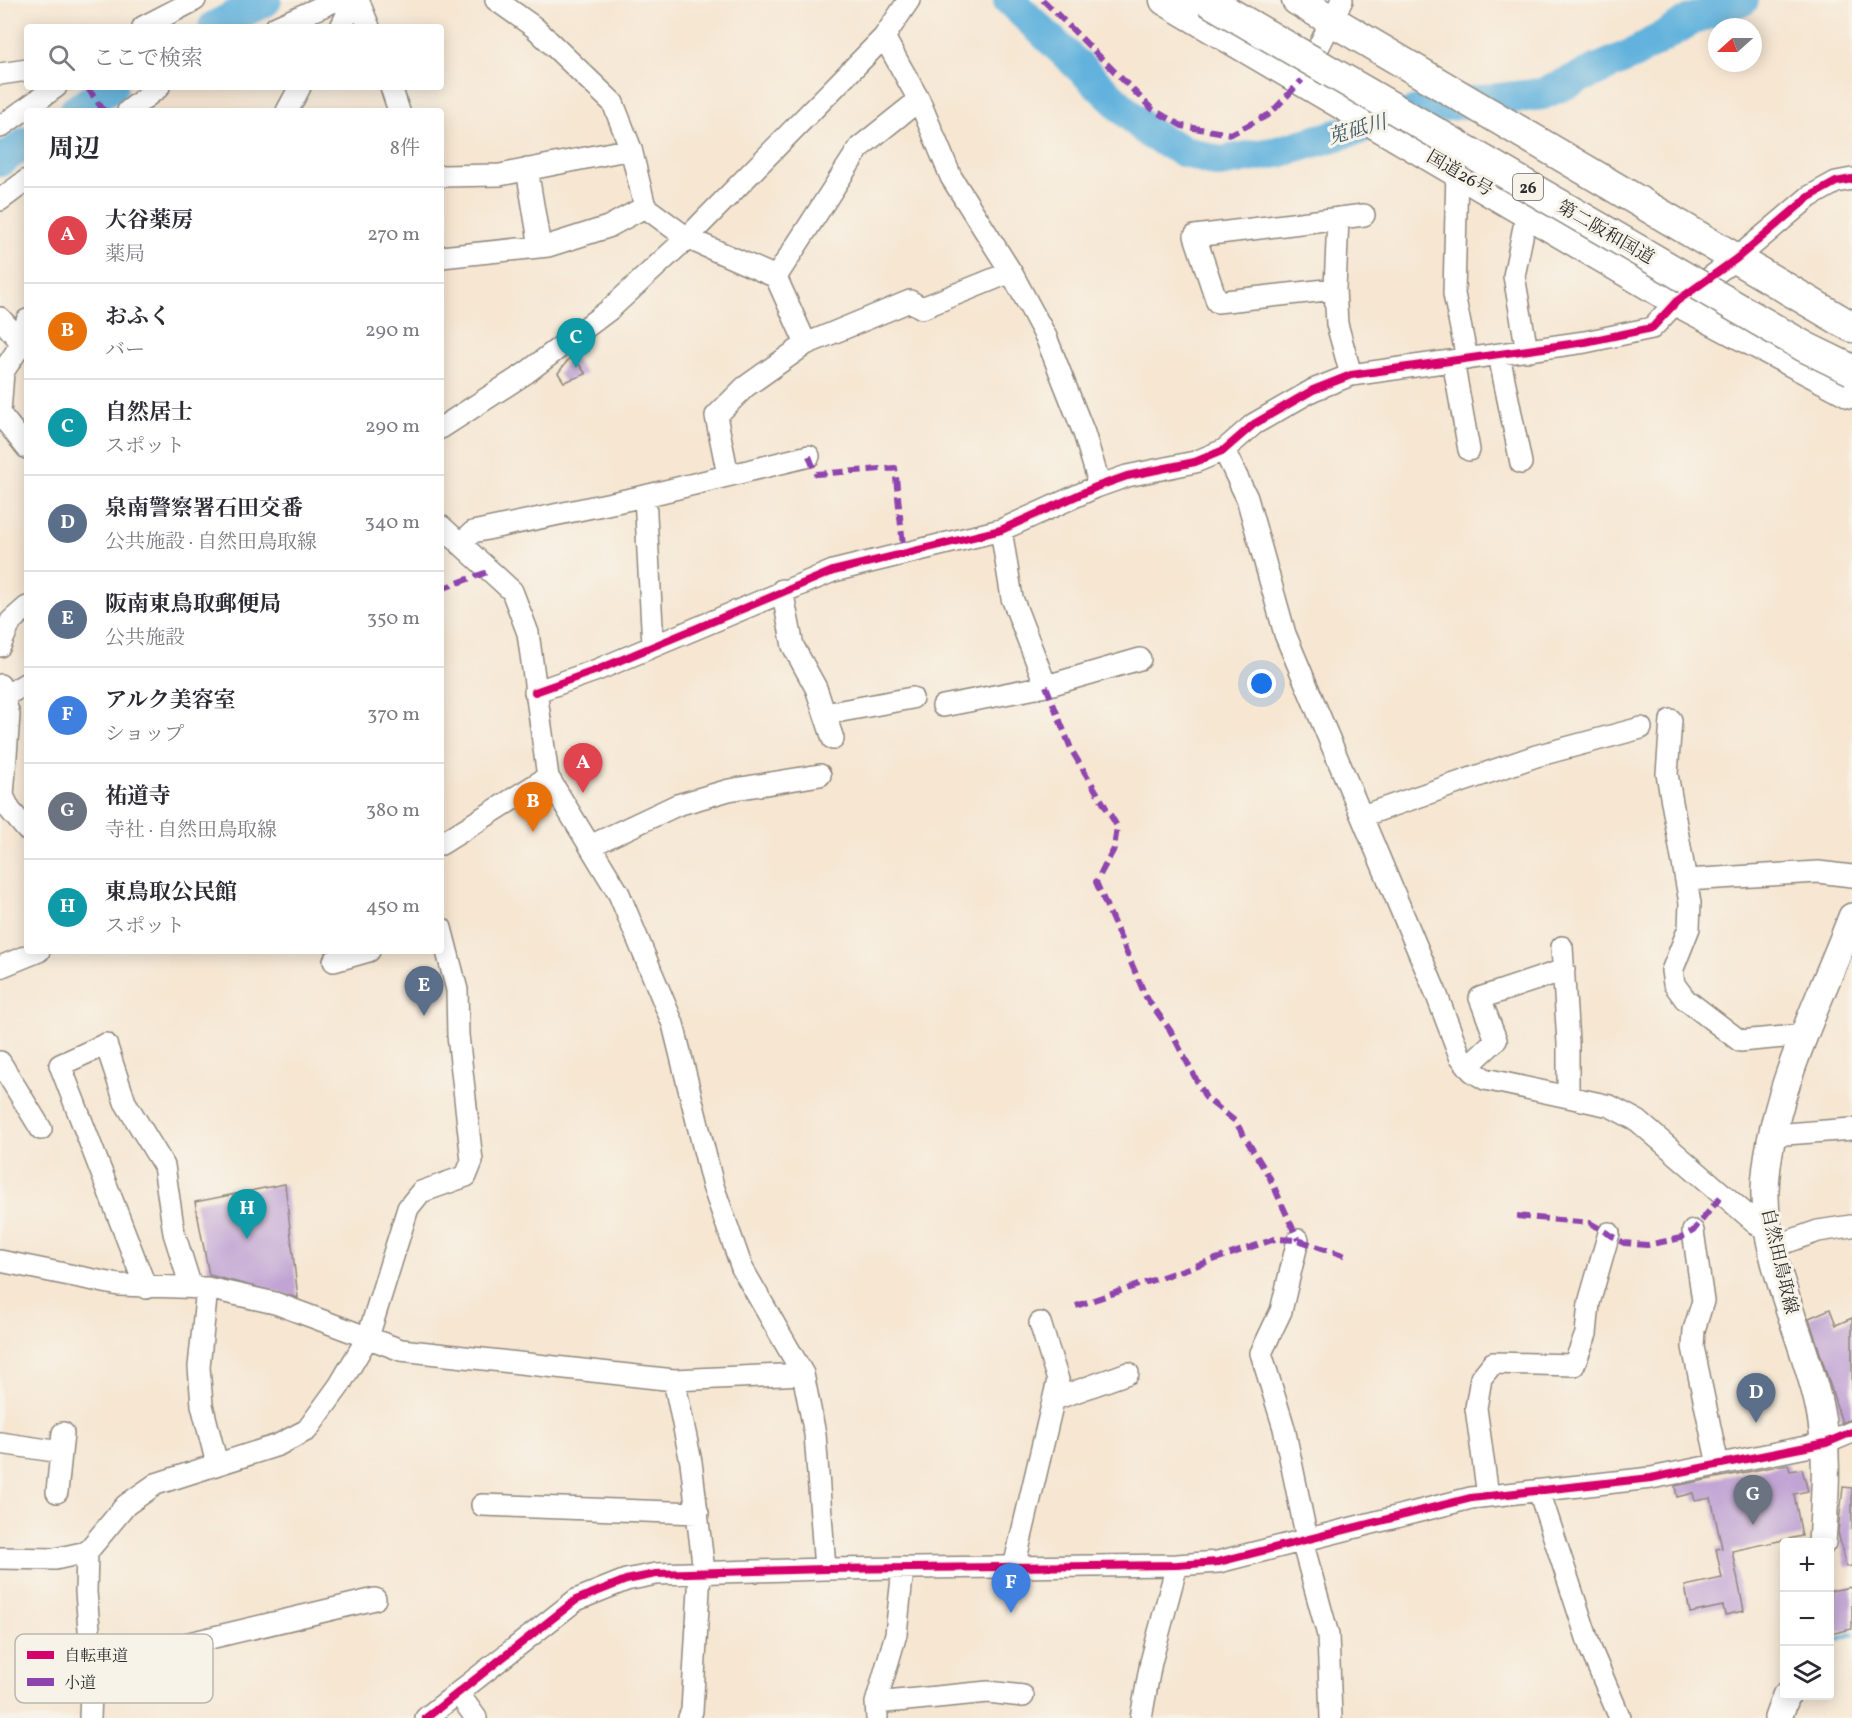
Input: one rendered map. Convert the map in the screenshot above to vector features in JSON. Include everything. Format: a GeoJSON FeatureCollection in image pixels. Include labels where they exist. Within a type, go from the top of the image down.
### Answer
{"type":"FeatureCollection","features":[{"type":"Feature","properties":{"kind":"highway","name":"国道26号"},"geometry":{"type":"LineString","coordinates":[[1165,0],[1677,301],[1852,393]]}},
{"type":"Feature","properties":{"kind":"highway","name":"第二阪和国道"},"geometry":{"type":"LineString","coordinates":[[1207,0],[1805,347],[1852,370]]}},
{"type":"Feature","properties":{"kind":"highway","name":"26"},"geometry":{"type":"LineString","coordinates":[[1297,0],[1336,9],[1436,84],[1852,327]]}},
{"type":"Feature","properties":{"kind":"main road","name":"自然田鳥取線"},"geometry":{"type":"LineString","coordinates":[[1822,1538],[1826,1443],[1819,1405],[1772,1241],[1765,1192],[1778,1110],[1852,917]]}},
{"type":"Feature","properties":{"kind":"main road"},"geometry":{"type":"LineString","coordinates":[[1778,1718],[1784,1700]]}},
{"type":"Feature","properties":{"kind":"street"},"geometry":{"type":"LineString","coordinates":[[149,24],[195,0]]}},
{"type":"Feature","properties":{"kind":"street"},"geometry":{"type":"LineString","coordinates":[[283,24],[337,0]]}},
{"type":"Feature","properties":{"kind":"street"},"geometry":{"type":"LineString","coordinates":[[343,24],[356,0]]}},
{"type":"Feature","properties":{"kind":"street"},"geometry":{"type":"LineString","coordinates":[[356,0],[368,24]]}},
{"type":"Feature","properties":{"kind":"street"},"geometry":{"type":"LineString","coordinates":[[496,0],[534,27],[613,103],[631,149],[645,207],[687,238],[776,277],[806,344]]}},
{"type":"Feature","properties":{"kind":"street"},"geometry":{"type":"LineString","coordinates":[[444,426],[573,340],[687,238],[884,37],[909,0]]}},
{"type":"Feature","properties":{"kind":"street"},"geometry":{"type":"LineString","coordinates":[[1302,80],[1336,9]]}},
{"type":"Feature","properties":{"kind":"street"},"geometry":{"type":"LineString","coordinates":[[884,37],[919,100],[951,177],[1011,272],[1046,337],[1084,433],[1097,476],[1096,487]]}},
{"type":"Feature","properties":{"kind":"street"},"geometry":{"type":"LineString","coordinates":[[0,74],[24,70]]}},
{"type":"Feature","properties":{"kind":"street"},"geometry":{"type":"LineString","coordinates":[[25,108],[49,90]]}},
{"type":"Feature","properties":{"kind":"street"},"geometry":{"type":"LineString","coordinates":[[132,108],[155,90]]}},
{"type":"Feature","properties":{"kind":"street"},"geometry":{"type":"LineString","coordinates":[[289,108],[298,90]]}},
{"type":"Feature","properties":{"kind":"street"},"geometry":{"type":"LineString","coordinates":[[392,90],[398,108]]}},
{"type":"Feature","properties":{"kind":"street"},"geometry":{"type":"LineString","coordinates":[[776,277],[860,147],[919,100]]}},
{"type":"Feature","properties":{"kind":"street"},"geometry":{"type":"LineString","coordinates":[[0,127],[24,109]]}},
{"type":"Feature","properties":{"kind":"street"},"geometry":{"type":"LineString","coordinates":[[444,176],[500,175],[631,149]]}},
{"type":"Feature","properties":{"kind":"street"},"geometry":{"type":"LineString","coordinates":[[527,169],[540,247]]}},
{"type":"Feature","properties":{"kind":"street"},"geometry":{"type":"LineString","coordinates":[[1457,171],[1454,294],[1469,450]]}},
{"type":"Feature","properties":{"kind":"street"},"geometry":{"type":"LineString","coordinates":[[535,692],[833,571],[1001,530],[1096,487],[1127,476],[1195,462],[1224,450],[1254,424],[1313,390],[1351,375],[1527,351],[1652,328],[1677,301],[1736,259],[1809,197],[1836,182],[1852,179]]}},
{"type":"Feature","properties":{"kind":"street"},"geometry":{"type":"LineString","coordinates":[[0,200],[24,182]]}},
{"type":"Feature","properties":{"kind":"street"},"geometry":{"type":"LineString","coordinates":[[444,257],[540,247],[576,239],[608,227],[645,207]]}},
{"type":"Feature","properties":{"kind":"street"},"geometry":{"type":"LineString","coordinates":[[1527,212],[1514,276],[1527,351]]}},
{"type":"Feature","properties":{"kind":"street"},"geometry":{"type":"LineString","coordinates":[[1335,289],[1217,302],[1195,236],[1364,215]]}},
{"type":"Feature","properties":{"kind":"street"},"geometry":{"type":"LineString","coordinates":[[1338,218],[1335,289],[1337,324],[1351,375]]}},
{"type":"Feature","properties":{"kind":"street"},"geometry":{"type":"LineString","coordinates":[[728,476],[716,416],[745,387],[806,344],[910,301],[922,308],[1011,272]]}},
{"type":"Feature","properties":{"kind":"street"},"geometry":{"type":"LineString","coordinates":[[0,318],[22,350],[1,371],[0,413],[24,444]]}},
{"type":"Feature","properties":{"kind":"street"},"geometry":{"type":"LineString","coordinates":[[1499,355],[1521,463]]}},
{"type":"Feature","properties":{"kind":"street"},"geometry":{"type":"LineString","coordinates":[[1224,450],[1248,498],[1285,634],[1460,1056],[1468,1066],[1485,1079],[1610,1106],[1638,1120],[1772,1241],[1851,1226]]}},
{"type":"Feature","properties":{"kind":"street"},"geometry":{"type":"LineString","coordinates":[[460,544],[473,532],[645,496],[809,456]]}},
{"type":"Feature","properties":{"kind":"street"},"geometry":{"type":"LineString","coordinates":[[645,496],[653,645]]}},
{"type":"Feature","properties":{"kind":"street"},"geometry":{"type":"LineString","coordinates":[[444,529],[512,591],[528,633],[548,777],[619,894],[673,1024],[713,1186],[742,1268],[803,1374],[815,1434],[825,1569]]}},
{"type":"Feature","properties":{"kind":"street"},"geometry":{"type":"LineString","coordinates":[[1001,530],[1012,598],[1046,686]]}},
{"type":"Feature","properties":{"kind":"street"},"geometry":{"type":"LineString","coordinates":[[782,590],[793,646],[816,688],[833,739]]}},
{"type":"Feature","properties":{"kind":"street"},"geometry":{"type":"LineString","coordinates":[[3,631],[24,610]]}},
{"type":"Feature","properties":{"kind":"street"},"geometry":{"type":"LineString","coordinates":[[943,706],[1046,686],[1140,659]]}},
{"type":"Feature","properties":{"kind":"street"},"geometry":{"type":"LineString","coordinates":[[24,684],[1,694],[9,716],[3,796],[10,810],[24,826]]}},
{"type":"Feature","properties":{"kind":"street"},"geometry":{"type":"LineString","coordinates":[[825,714],[912,698]]}},
{"type":"Feature","properties":{"kind":"street"},"geometry":{"type":"LineString","coordinates":[[1671,720],[1667,774],[1690,903],[1689,928],[1672,971],[1674,984],[1686,999],[1740,1041],[1806,1035]]}},
{"type":"Feature","properties":{"kind":"street"},"geometry":{"type":"LineString","coordinates":[[1362,816],[1536,756],[1641,728]]}},
{"type":"Feature","properties":{"kind":"street"},"geometry":{"type":"LineString","coordinates":[[590,846],[677,805],[729,790],[820,775]]}},
{"type":"Feature","properties":{"kind":"street"},"geometry":{"type":"LineString","coordinates":[[444,841],[548,777]]}},
{"type":"Feature","properties":{"kind":"street"},"geometry":{"type":"LineString","coordinates":[[1686,880],[1818,872],[1852,876]]}},
{"type":"Feature","properties":{"kind":"street"},"geometry":{"type":"LineString","coordinates":[[0,1558],[55,1559],[87,1552],[126,1505],[156,1484],[278,1445],[307,1430],[339,1386],[368,1336],[408,1208],[421,1192],[466,1176],[472,1161],[458,1035],[457,990],[444,942]]}},
{"type":"Feature","properties":{"kind":"street"},"geometry":{"type":"LineString","coordinates":[[1562,947],[1568,1043],[1568,1097]]}},
{"type":"Feature","properties":{"kind":"street"},"geometry":{"type":"LineString","coordinates":[[0,967],[32,954]]}},
{"type":"Feature","properties":{"kind":"street"},"geometry":{"type":"LineString","coordinates":[[334,961],[358,954]]}},
{"type":"Feature","properties":{"kind":"street"},"geometry":{"type":"LineString","coordinates":[[1468,1066],[1496,1040],[1480,998],[1564,970]]}},
{"type":"Feature","properties":{"kind":"street"},"geometry":{"type":"LineString","coordinates":[[146,1288],[60,1065],[106,1044],[125,1102],[164,1166],[174,1233],[199,1287],[199,1367],[202,1405],[217,1464]]}},
{"type":"Feature","properties":{"kind":"street"},"geometry":{"type":"LineString","coordinates":[[0,1062],[41,1129]]}},
{"type":"Feature","properties":{"kind":"street"},"geometry":{"type":"LineString","coordinates":[[1773,1135],[1852,1129]]}},
{"type":"Feature","properties":{"kind":"street"},"geometry":{"type":"LineString","coordinates":[[1694,1231],[1703,1301],[1694,1330],[1693,1347],[1718,1465]]}},
{"type":"Feature","properties":{"kind":"street"},"geometry":{"type":"LineString","coordinates":[[1488,1496],[1476,1408],[1481,1378],[1493,1363],[1574,1365],[1586,1334],[1589,1303],[1609,1233]]}},
{"type":"Feature","properties":{"kind":"street"},"geometry":{"type":"LineString","coordinates":[[1298,1240],[1281,1311],[1261,1353],[1284,1428],[1305,1540],[1328,1635],[1331,1718]]}},
{"type":"Feature","properties":{"kind":"street"},"geometry":{"type":"LineString","coordinates":[[0,1260],[69,1276],[146,1288],[199,1287],[275,1303],[401,1350],[674,1380],[803,1374]]}},
{"type":"Feature","properties":{"kind":"street"},"geometry":{"type":"LineString","coordinates":[[1014,1567],[1058,1380],[1040,1323]]}},
{"type":"Feature","properties":{"kind":"street"},"geometry":{"type":"LineString","coordinates":[[1054,1399],[1128,1373]]}},
{"type":"Feature","properties":{"kind":"street"},"geometry":{"type":"LineString","coordinates":[[674,1380],[698,1513],[702,1572],[692,1711],[689,1718]]}},
{"type":"Feature","properties":{"kind":"street"},"geometry":{"type":"LineString","coordinates":[[426,1718],[576,1600],[626,1580],[656,1574],[702,1572],[1177,1565],[1218,1562],[1471,1498],[1652,1478],[1826,1443],[1852,1432]]}},
{"type":"Feature","properties":{"kind":"street"},"geometry":{"type":"LineString","coordinates":[[0,1443],[62,1443],[57,1492]]}},
{"type":"Feature","properties":{"kind":"street"},"geometry":{"type":"LineString","coordinates":[[1539,1491],[1591,1650],[1620,1718]]}},
{"type":"Feature","properties":{"kind":"street"},"geometry":{"type":"LineString","coordinates":[[482,1504],[698,1513]]}},
{"type":"Feature","properties":{"kind":"street"},"geometry":{"type":"LineString","coordinates":[[87,1552],[86,1592],[89,1634]]}},
{"type":"Feature","properties":{"kind":"street"},"geometry":{"type":"LineString","coordinates":[[1141,1718],[1150,1662],[1177,1565]]}},
{"type":"Feature","properties":{"kind":"street"},"geometry":{"type":"LineString","coordinates":[[903,1568],[896,1634],[877,1710],[988,1692],[1023,1696]]}},
{"type":"Feature","properties":{"kind":"street"},"geometry":{"type":"LineString","coordinates":[[213,1637],[375,1599]]}},
{"type":"Feature","properties":{"kind":"street"},"geometry":{"type":"LineString","coordinates":[[458,1694],[476,1718]]}},
{"type":"Feature","properties":{"kind":"street"},"geometry":{"type":"LineString","coordinates":[[90,1718],[91,1703]]}},
{"type":"Feature","properties":{"kind":"building"},"geometry":{"type":"Polygon","coordinates":[[[572,355],[586,374],[564,382],[558,373],[572,355]]]}},
{"type":"Feature","properties":{"kind":"building"},"geometry":{"type":"Polygon","coordinates":[[[285,1184],[298,1298],[209,1275],[195,1202],[285,1184]]]}},
{"type":"Feature","properties":{"kind":"building"},"geometry":{"type":"Polygon","coordinates":[[[1830,1309],[1836,1325],[1852,1318],[1852,1419],[1842,1423],[1809,1318],[1830,1309]]]}},
{"type":"Feature","properties":{"kind":"building"},"geometry":{"type":"Polygon","coordinates":[[[1788,1464],[1790,1471],[1802,1469],[1808,1491],[1794,1494],[1802,1536],[1780,1538],[1780,1541],[1732,1551],[1744,1611],[1725,1615],[1723,1606],[1690,1613],[1685,1586],[1722,1578],[1716,1549],[1722,1548],[1711,1498],[1695,1501],[1693,1493],[1677,1497],[1675,1486],[1788,1464]]]}},
{"type":"Feature","properties":{"kind":"building"},"geometry":{"type":"Polygon","coordinates":[[[1843,1487],[1852,1488],[1852,1566],[1846,1567],[1838,1532],[1843,1487]]]}},
{"type":"Feature","properties":{"kind":"building"},"geometry":{"type":"Polygon","coordinates":[[[1852,1587],[1852,1629],[1834,1633],[1834,1592],[1852,1587]]]}},
{"type":"Feature","properties":{"kind":"waterway","name":"莵砥川"},"geometry":{"type":"LineString","coordinates":[[220,24],[266,0]]}},
{"type":"Feature","properties":{"kind":"waterway","name":"莵砥川"},"geometry":{"type":"LineString","coordinates":[[1009,0],[1149,133],[1183,151],[1219,162],[1278,152],[1438,106],[1542,94],[1635,53],[1691,20],[1743,0]]}},
{"type":"Feature","properties":{"kind":"waterway","name":"莵砥川"},"geometry":{"type":"LineString","coordinates":[[80,108],[107,90]]}},
{"type":"Feature","properties":{"kind":"waterway","name":"莵砥川"},"geometry":{"type":"LineString","coordinates":[[0,161],[24,144]]}},
{"type":"Feature","properties":{"kind":"waterway"},"geometry":{"type":"LineString","coordinates":[[1834,1641],[1852,1634]]}},
{"type":"Feature","properties":{"kind":"marked path"},"geometry":{"type":"LineString","coordinates":[[1043,0],[1152,109],[1182,126],[1231,134],[1270,114],[1302,80]]}},
{"type":"Feature","properties":{"kind":"marked path"},"geometry":{"type":"LineString","coordinates":[[89,90],[102,108]]}},
{"type":"Feature","properties":{"kind":"marked path"},"geometry":{"type":"LineString","coordinates":[[809,456],[816,474],[895,468],[904,555]]}},
{"type":"Feature","properties":{"kind":"marked path"},"geometry":{"type":"LineString","coordinates":[[444,588],[490,571]]}},
{"type":"Feature","properties":{"kind":"marked path"},"geometry":{"type":"LineString","coordinates":[[1046,686],[1072,751],[1117,826],[1114,849],[1096,882],[1146,997],[1170,1030],[1206,1098],[1235,1121],[1270,1178],[1298,1240]]}},
{"type":"Feature","properties":{"kind":"marked path"},"geometry":{"type":"LineString","coordinates":[[1517,1216],[1590,1223],[1624,1243],[1647,1245],[1681,1238],[1693,1231],[1723,1194]]}},
{"type":"Feature","properties":{"kind":"marked path"},"geometry":{"type":"LineString","coordinates":[[1076,1306],[1275,1239],[1298,1240],[1349,1257]]}},
{"type":"Feature","properties":{"kind":"cycle path"},"geometry":{"type":"LineString","coordinates":[[535,692],[597,670],[833,571],[1001,530],[1096,487],[1127,476],[1195,462],[1224,450],[1254,424],[1313,390],[1351,375],[1585,342],[1652,328],[1677,301],[1736,259],[1809,197],[1836,182],[1852,179]]}},
{"type":"Feature","properties":{"kind":"cycle path"},"geometry":{"type":"LineString","coordinates":[[426,1718],[576,1600],[626,1580],[656,1574],[825,1569],[1177,1565],[1218,1562],[1471,1498],[1651,1478],[1826,1443],[1852,1432]]}},
{"type":"Feature","properties":{"kind":"place","name":"自然居士"},"geometry":{"type":"Point","coordinates":[576,368]}},
{"type":"Feature","properties":{"kind":"place","name":"大谷薬房"},"geometry":{"type":"Point","coordinates":[583,793]}},
{"type":"Feature","properties":{"kind":"place","name":"おふく"},"geometry":{"type":"Point","coordinates":[533,832]}},
{"type":"Feature","properties":{"kind":"place","name":"阪南東鳥取郵便局"},"geometry":{"type":"Point","coordinates":[424,1016]}},
{"type":"Feature","properties":{"kind":"place","name":"東鳥取公民館"},"geometry":{"type":"Point","coordinates":[247,1239]}},
{"type":"Feature","properties":{"kind":"place","name":"泉南警察署石田交番"},"geometry":{"type":"Point","coordinates":[1756,1423]}},
{"type":"Feature","properties":{"kind":"place","name":"祐道寺"},"geometry":{"type":"Point","coordinates":[1753,1525]}},
{"type":"Feature","properties":{"kind":"place","name":"アルク美容室"},"geometry":{"type":"Point","coordinates":[1011,1613]}}]}
